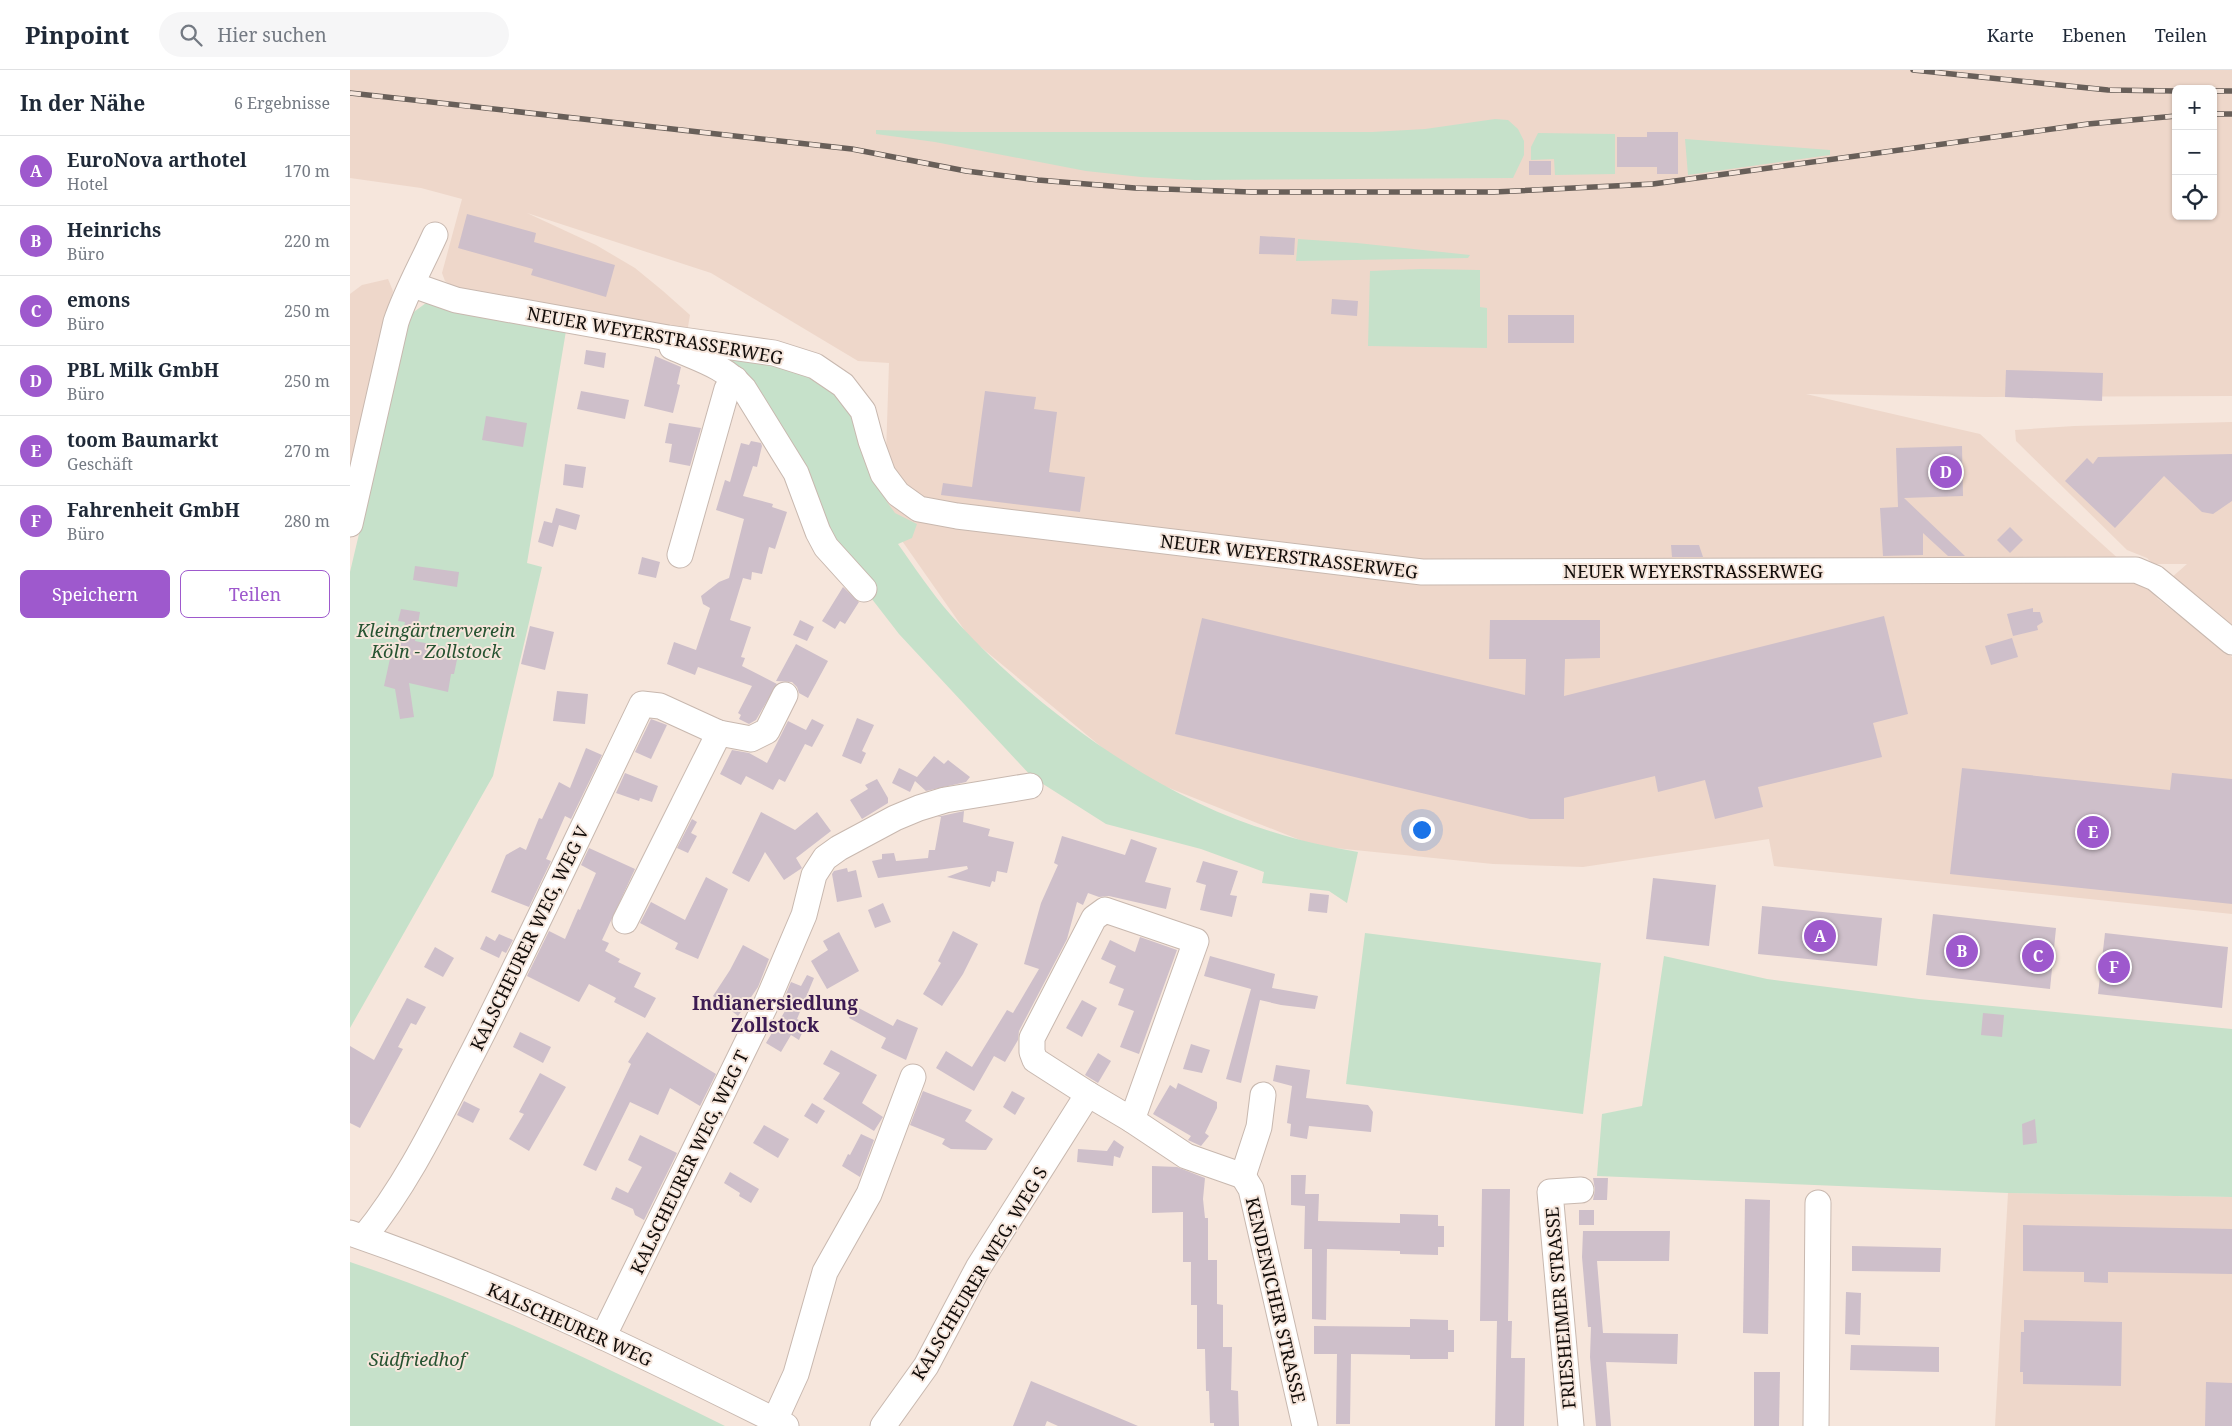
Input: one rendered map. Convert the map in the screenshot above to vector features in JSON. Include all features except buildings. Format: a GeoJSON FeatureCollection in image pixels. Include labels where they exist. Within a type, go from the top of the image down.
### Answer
{"type":"FeatureCollection","features":[{"type":"Feature","properties":{"kind":"street"},"geometry":{"type":"LineString","coordinates":[[350,524],[396,322],[403,301],[413,285],[434,235]]}},
{"type":"Feature","properties":{"kind":"street","name":"NEUER WEYERSTRASSERWEG"},"geometry":{"type":"LineString","coordinates":[[413,285],[456,300],[668,338],[774,353],[815,366],[843,385],[863,411],[883,474],[898,494],[919,509],[957,516],[1422,572],[2136,570],[2155,578],[2232,642]]}},
{"type":"Feature","properties":{"kind":"street"},"geometry":{"type":"LineString","coordinates":[[668,338],[670,346],[719,366],[735,378],[744,389],[796,473],[818,532],[826,547],[864,589]]}},
{"type":"Feature","properties":{"kind":"street"},"geometry":{"type":"LineString","coordinates":[[680,555],[727,389],[735,378]]}},
{"type":"Feature","properties":{"kind":"street"},"geometry":{"type":"LineString","coordinates":[[625,921],[719,732],[751,739],[767,731],[785,695]]}},
{"type":"Feature","properties":{"kind":"street","name":"KALSCHEURER WEG, WEG V"},"geometry":{"type":"LineString","coordinates":[[357,1235],[378,1220],[424,1148],[514,973],[642,704],[660,706],[719,732]]}},
{"type":"Feature","properties":{"kind":"street","name":"KALSCHEURER WEG, WEG T"},"geometry":{"type":"LineString","coordinates":[[603,1337],[767,1002],[804,915],[814,875],[825,858],[839,848],[895,818],[919,808],[945,800],[1030,786]]}},
{"type":"Feature","properties":{"kind":"street"},"geometry":{"type":"LineString","coordinates":[[1132,1120],[1196,941],[1105,910],[1094,918],[1032,1038],[1032,1052],[1035,1060],[1186,1156],[1243,1176],[1259,1127],[1263,1095]]}},
{"type":"Feature","properties":{"kind":"street"},"geometry":{"type":"LineString","coordinates":[[780,1423],[825,1272],[869,1194],[913,1077]]}},
{"type":"Feature","properties":{"kind":"street","name":"KALSCHEURER WEG, WEG S"},"geometry":{"type":"LineString","coordinates":[[883,1426],[926,1366],[978,1268],[1088,1094]]}},
{"type":"Feature","properties":{"kind":"street","name":"KENDENICHER STRASSE"},"geometry":{"type":"LineString","coordinates":[[1243,1176],[1250,1189],[1305,1426]]}},
{"type":"Feature","properties":{"kind":"street","name":"FRIESHEIMER STRASSE"},"geometry":{"type":"LineString","coordinates":[[1570,1426],[1550,1192],[1581,1190]]}},
{"type":"Feature","properties":{"kind":"street"},"geometry":{"type":"LineString","coordinates":[[1816,1426],[1818,1203]]}},
{"type":"Feature","properties":{"kind":"street","name":"KALSCHEURER WEG"},"geometry":{"type":"LineString","coordinates":[[357,1235],[464,1276],[603,1337],[780,1423]]}},
{"type":"Feature","properties":{"kind":"shaded area"},"geometry":{"type":"Polygon","coordinates":[[[350,70],[2232,70],[2232,396],[1986,397],[1806,394],[1980,434],[2142,580],[2158,599],[2232,657],[2232,914],[1774,866],[1769,839],[1583,867],[1493,864],[1315,846],[1134,774],[970,638],[884,515],[889,363],[858,361],[711,273],[527,213],[596,245],[635,268],[690,315],[687,333],[462,292],[445,281],[442,273],[462,199],[421,188],[350,178],[350,70]]]}},
{"type":"Feature","properties":{"kind":"shaded area"},"geometry":{"type":"Polygon","coordinates":[[[388,279],[393,291],[350,481],[350,294],[362,285],[388,279]]]}},
{"type":"Feature","properties":{"kind":"shaded area"},"geometry":{"type":"Polygon","coordinates":[[[2232,422],[2232,625],[2171,578],[2187,564],[2153,564],[2147,558],[2127,550],[2016,441],[2015,430],[2074,426],[2232,422]]]}},
{"type":"Feature","properties":{"kind":"shaded area"},"geometry":{"type":"Polygon","coordinates":[[[2008,1193],[2232,1197],[2232,1426],[1995,1426],[2008,1193]]]}},
{"type":"Feature","properties":{"kind":"green space"},"geometry":{"type":"Polygon","coordinates":[[[1495,119],[1508,120],[1518,129],[1524,141],[1524,155],[1513,178],[1195,180],[1141,177],[1086,171],[935,142],[876,134],[876,130],[962,132],[1372,132],[1425,129],[1495,119]]]}},
{"type":"Feature","properties":{"kind":"green space"},"geometry":{"type":"Polygon","coordinates":[[[1538,133],[1615,134],[1615,174],[1555,175],[1554,159],[1531,160],[1531,147],[1538,133]]]}},
{"type":"Feature","properties":{"kind":"green space"},"geometry":{"type":"Polygon","coordinates":[[[1685,139],[1830,150],[1830,155],[1688,175],[1685,139]]]}},
{"type":"Feature","properties":{"kind":"green space"},"geometry":{"type":"Polygon","coordinates":[[[1298,239],[1470,255],[1468,258],[1296,261],[1298,239]]]}},
{"type":"Feature","properties":{"kind":"green space"},"geometry":{"type":"Polygon","coordinates":[[[1422,269],[1480,270],[1480,307],[1487,308],[1487,348],[1368,346],[1370,271],[1422,269]]]}},
{"type":"Feature","properties":{"kind":"green space","name":"Kleingärtnerverein Köln - Zollstock"},"geometry":{"type":"Polygon","coordinates":[[[426,303],[567,325],[527,563],[542,567],[493,776],[350,1028],[350,572],[411,314],[426,303]]]}},
{"type":"Feature","properties":{"kind":"green space"},"geometry":{"type":"Polygon","coordinates":[[[702,348],[800,369],[833,386],[850,409],[887,502],[895,513],[917,524],[912,538],[898,544],[943,606],[982,648],[1056,714],[1141,772],[1185,796],[1229,817],[1273,832],[1315,844],[1358,852],[1347,903],[1329,891],[1262,883],[1264,872],[1201,849],[1106,824],[1032,777],[899,634],[827,541],[814,506],[702,348]]]}},
{"type":"Feature","properties":{"kind":"green space"},"geometry":{"type":"Polygon","coordinates":[[[1365,933],[1601,963],[1583,1114],[1346,1084],[1365,933]]]}},
{"type":"Feature","properties":{"kind":"green space"},"geometry":{"type":"Polygon","coordinates":[[[1664,956],[1767,979],[1919,999],[2232,1029],[2232,1197],[2008,1193],[1597,1176],[1602,1114],[1642,1106],[1664,956]]]}},
{"type":"Feature","properties":{"kind":"green space","name":"Südfriedhof"},"geometry":{"type":"Polygon","coordinates":[[[350,1262],[446,1297],[493,1317],[587,1359],[725,1426],[350,1426],[350,1262]]]}},
{"type":"Feature","properties":{"kind":"railway"},"geometry":{"type":"LineString","coordinates":[[1913,70],[2108,90],[2172,91]]}},
{"type":"Feature","properties":{"kind":"railway"},"geometry":{"type":"LineString","coordinates":[[2217,91],[2232,91]]}},
{"type":"Feature","properties":{"kind":"railway"},"geometry":{"type":"LineString","coordinates":[[350,93],[852,149],[966,171],[1038,180],[1135,188],[1251,192],[1494,192],[1653,184],[2088,124],[2172,116]]}},
{"type":"Feature","properties":{"kind":"railway"},"geometry":{"type":"LineString","coordinates":[[2217,114],[2232,114]]}},
{"type":"Feature","properties":{"kind":"place","name":"PBL Milk GmbH"},"geometry":{"type":"Point","coordinates":[1946,472]}},
{"type":"Feature","properties":{"kind":"place","name":"toom Baumarkt"},"geometry":{"type":"Point","coordinates":[2093,832]}},
{"type":"Feature","properties":{"kind":"place","name":"EuroNova arthotel"},"geometry":{"type":"Point","coordinates":[1820,936]}},
{"type":"Feature","properties":{"kind":"place","name":"Heinrichs"},"geometry":{"type":"Point","coordinates":[1962,951]}},
{"type":"Feature","properties":{"kind":"place","name":"emons"},"geometry":{"type":"Point","coordinates":[2038,956]}},
{"type":"Feature","properties":{"kind":"place","name":"Fahrenheit GmbH"},"geometry":{"type":"Point","coordinates":[2114,967]}},
{"type":"Feature","properties":{"kind":"district","name":"Indianersiedlung Zollstock"},"geometry":{"type":"Point","coordinates":[775,1014]}}]}
